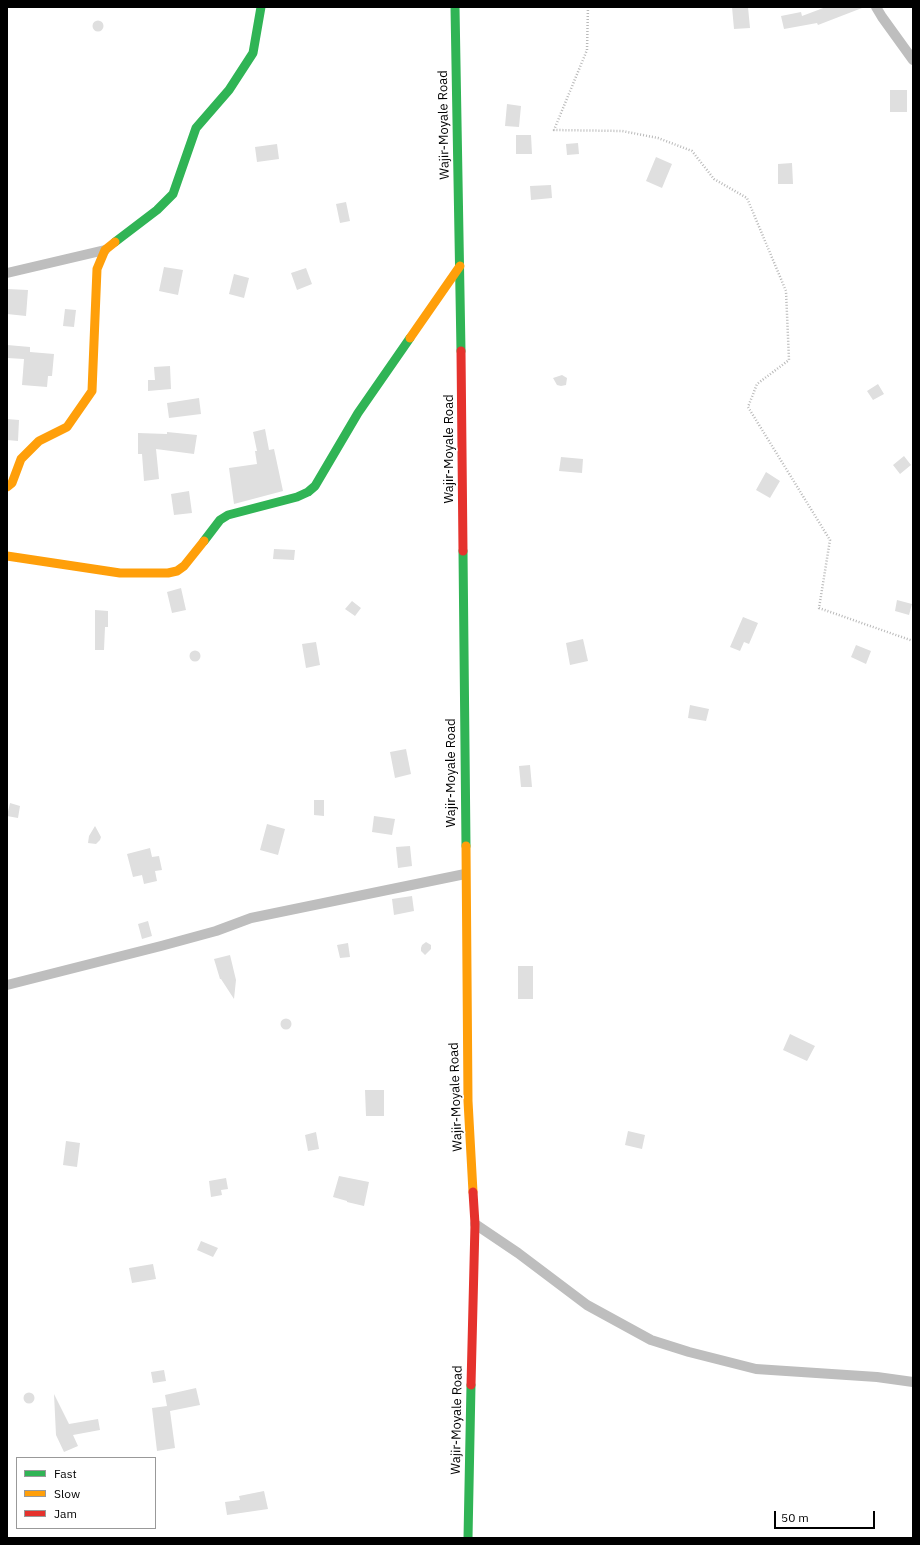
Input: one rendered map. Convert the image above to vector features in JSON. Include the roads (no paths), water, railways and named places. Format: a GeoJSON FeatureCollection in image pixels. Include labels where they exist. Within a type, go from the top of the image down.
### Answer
{"type":"FeatureCollection","features":[{"type":"Feature","properties":{"kind":"main road"},"geometry":{"type":"LineString","coordinates":[[7,487],[12,483],[21,459],[38,441],[67,426],[92,392],[97,269],[105,250],[157,210],[174,194],[186,154],[196,128],[229,90],[253,53],[261,7]]}},
{"type":"Feature","properties":{"kind":"main road","name":"Wajir-Moyale Road"},"geometry":{"type":"LineString","coordinates":[[455,7],[460,266],[468,1101],[475,1224],[468,1538]]}},
{"type":"Feature","properties":{"kind":"main road"},"geometry":{"type":"LineString","coordinates":[[7,556],[120,573],[168,573],[177,571],[184,566],[220,520],[228,515],[297,497],[308,492],[315,486],[358,413],[460,266]]}},
{"type":"Feature","properties":{"kind":"street"},"geometry":{"type":"LineString","coordinates":[[876,7],[913,60]]}},
{"type":"Feature","properties":{"kind":"street"},"geometry":{"type":"LineString","coordinates":[[7,273],[105,250]]}},
{"type":"Feature","properties":{"kind":"street"},"geometry":{"type":"LineString","coordinates":[[7,986],[161,946],[251,918],[465,874]]}},
{"type":"Feature","properties":{"kind":"street"},"geometry":{"type":"LineString","coordinates":[[475,1224],[523,1257],[587,1305],[651,1340],[689,1352],[756,1368],[877,1377],[913,1382]]}}]}
